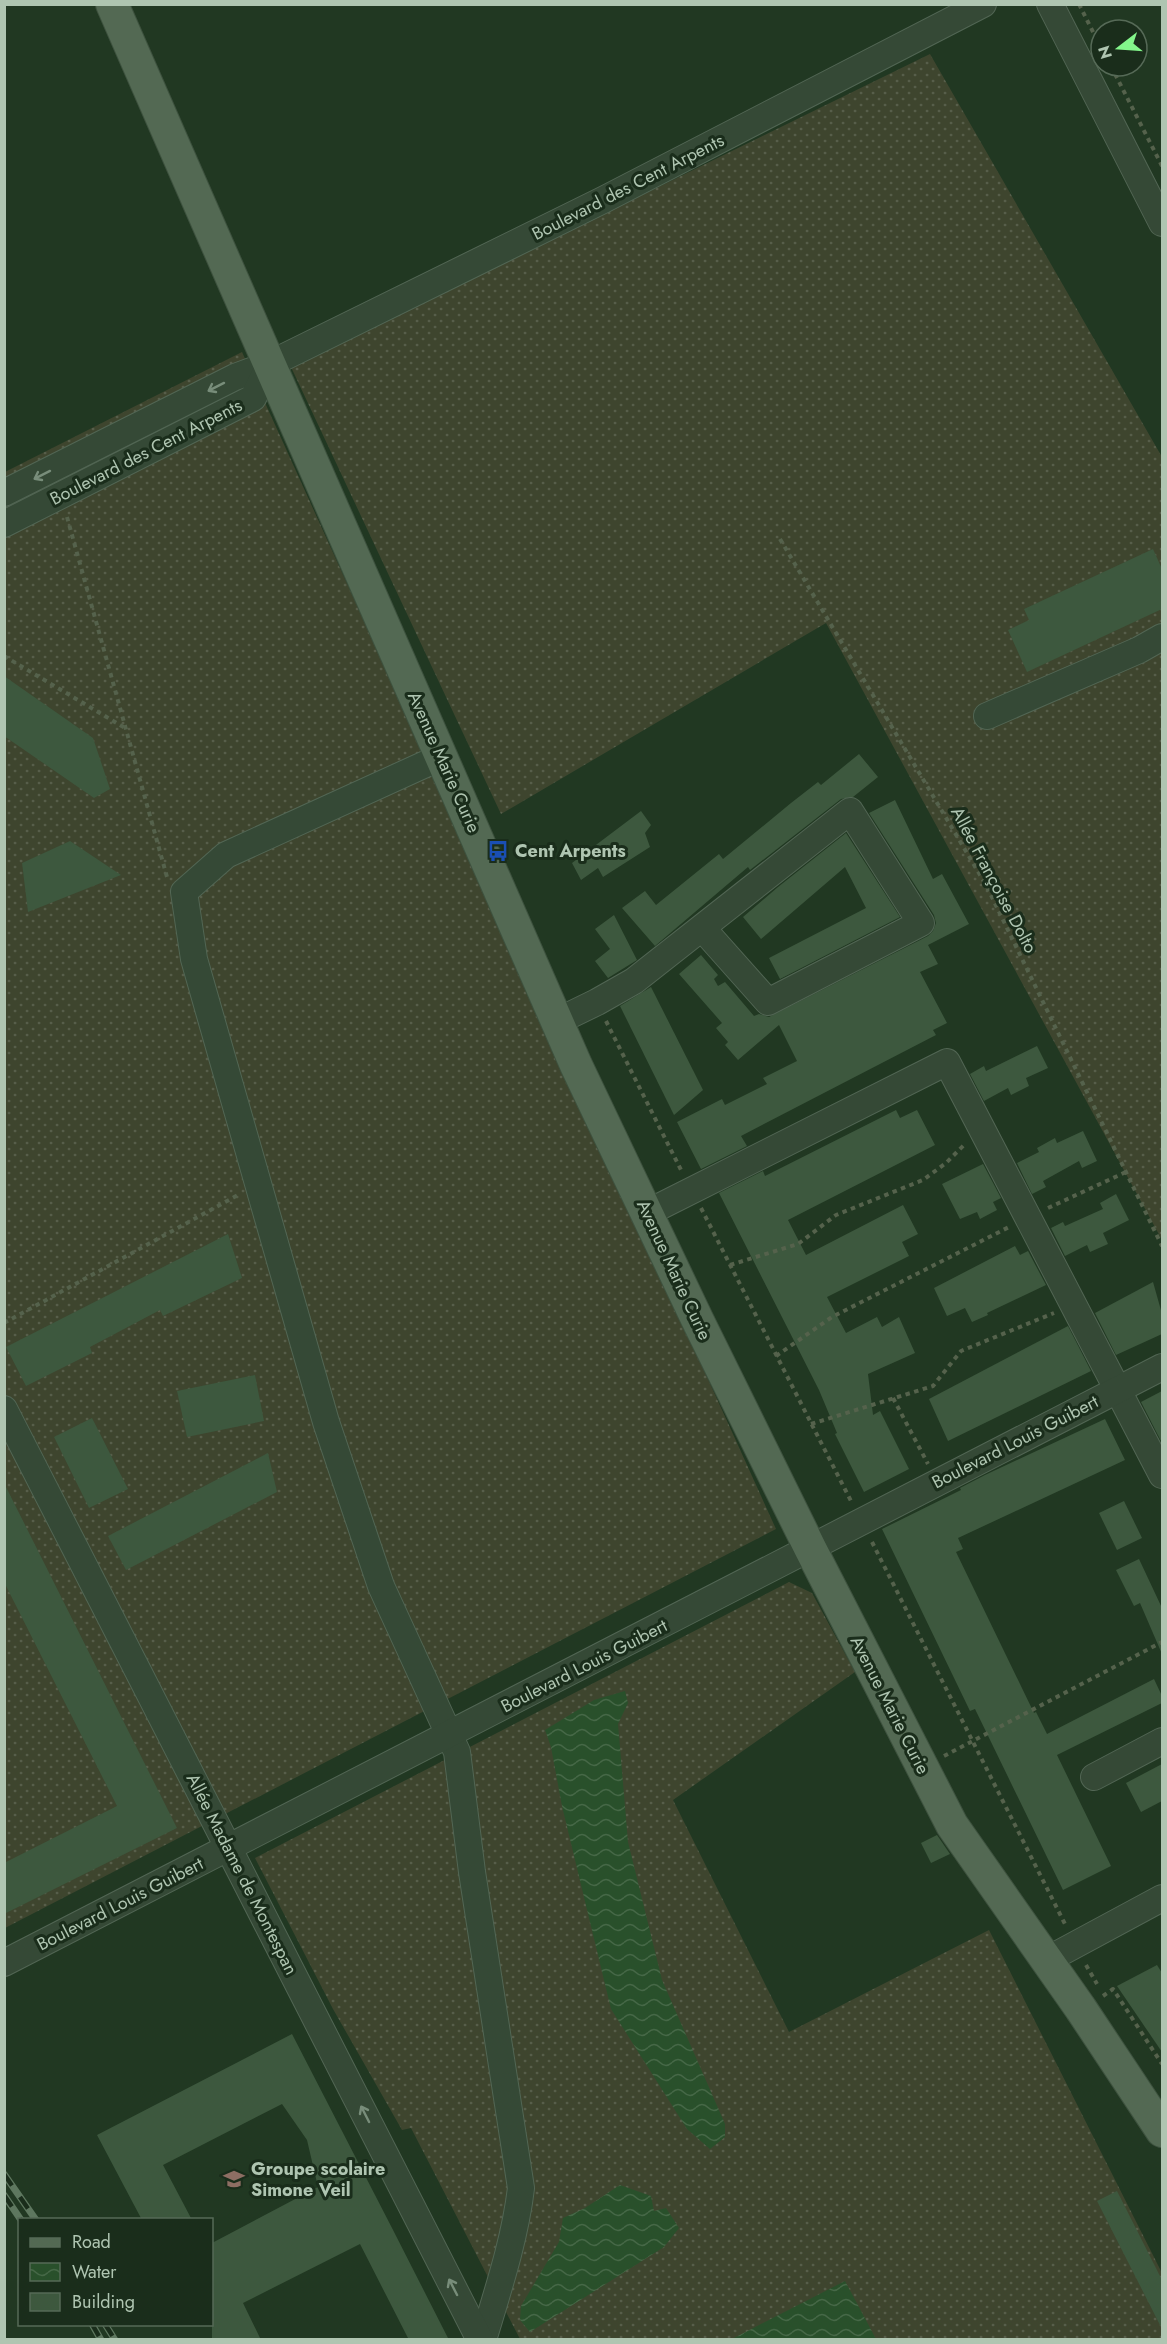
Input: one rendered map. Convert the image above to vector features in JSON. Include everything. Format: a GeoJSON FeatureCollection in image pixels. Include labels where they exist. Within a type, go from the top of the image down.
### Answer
{"type":"FeatureCollection","features":[{"type":"Feature","properties":{"kind":"main road","name":"Avenue Marie Curie"},"geometry":{"type":"LineString","coordinates":[[112,4],[558,1021],[647,1213],[810,1548],[951,1825],[1047,1960],[1162,2131]]}},
{"type":"Feature","properties":{"kind":"street","name":"Boulevard des Cent Arpents"},"geometry":{"type":"LineString","coordinates":[[4,493],[235,377],[270,364],[603,200],[983,4]]}},
{"type":"Feature","properties":{"kind":"street"},"geometry":{"type":"LineString","coordinates":[[1050,4],[1162,223]]}},
{"type":"Feature","properties":{"kind":"street","name":"Boulevard des Cent Arpents"},"geometry":{"type":"LineString","coordinates":[[4,524],[253,398],[270,364]]}},
{"type":"Feature","properties":{"kind":"street"},"geometry":{"type":"LineString","coordinates":[[987,716],[1138,650],[1162,637]]}},
{"type":"Feature","properties":{"kind":"street"},"geometry":{"type":"LineString","coordinates":[[441,757],[225,855],[184,892],[194,959],[326,1422],[381,1586],[457,1752],[472,1872],[521,2188],[519,2206],[497,2295],[481,2340]]}},
{"type":"Feature","properties":{"kind":"street"},"geometry":{"type":"LineString","coordinates":[[558,1021],[634,981],[703,929],[850,811],[921,923],[768,1002],[703,929]]}},
{"type":"Feature","properties":{"kind":"street"},"geometry":{"type":"LineString","coordinates":[[168,878],[195,882]]}},
{"type":"Feature","properties":{"kind":"street"},"geometry":{"type":"LineString","coordinates":[[647,1213],[947,1062],[1162,1475]]}},
{"type":"Feature","properties":{"kind":"street","name":"Boulevard Louis Guibert"},"geometry":{"type":"LineString","coordinates":[[4,1963],[1162,1367]]}},
{"type":"Feature","properties":{"kind":"street","name":"Allée Madame de Montespan"},"geometry":{"type":"LineString","coordinates":[[4,1409],[481,2340]]}},
{"type":"Feature","properties":{"kind":"street"},"geometry":{"type":"LineString","coordinates":[[1094,1777],[1162,1742]]}},
{"type":"Feature","properties":{"kind":"street"},"geometry":{"type":"LineString","coordinates":[[1047,1960],[1162,1898]]}},
{"type":"Feature","properties":{"kind":"path"},"geometry":{"type":"LineString","coordinates":[[1079,4],[1089,24]]}},
{"type":"Feature","properties":{"kind":"path"},"geometry":{"type":"LineString","coordinates":[[1116,78],[1162,166]]}},
{"type":"Feature","properties":{"kind":"path"},"geometry":{"type":"LineString","coordinates":[[61,496],[168,878]]}},
{"type":"Feature","properties":{"kind":"path","name":"Allée Françoise Dolto"},"geometry":{"type":"LineString","coordinates":[[780,539],[986,885],[1162,1246]]}},
{"type":"Feature","properties":{"kind":"path"},"geometry":{"type":"LineString","coordinates":[[4,656],[125,728]]}},
{"type":"Feature","properties":{"kind":"path"},"geometry":{"type":"LineString","coordinates":[[597,1002],[1075,1945],[1098,1985]]}},
{"type":"Feature","properties":{"kind":"path"},"geometry":{"type":"LineString","coordinates":[[730,1265],[798,1244],[836,1215],[923,1180],[946,1163],[982,1127]]}},
{"type":"Feature","properties":{"kind":"path"},"geometry":{"type":"LineString","coordinates":[[776,1356],[832,1317],[1029,1217],[1126,1172]]}},
{"type":"Feature","properties":{"kind":"path"},"geometry":{"type":"LineString","coordinates":[[4,1323],[258,1184]]}},
{"type":"Feature","properties":{"kind":"path"},"geometry":{"type":"LineString","coordinates":[[811,1424],[933,1386],[961,1351],[1075,1304]]}},
{"type":"Feature","properties":{"kind":"path"},"geometry":{"type":"LineString","coordinates":[[893,1398],[937,1482]]}},
{"type":"Feature","properties":{"kind":"path"},"geometry":{"type":"LineString","coordinates":[[922,1767],[1162,1642]]}},
{"type":"Feature","properties":{"kind":"path"},"geometry":{"type":"LineString","coordinates":[[1110,2005],[1104,1995],[1113,1989],[1162,2064]]}},
{"type":"Feature","properties":{"kind":"shaded area"},"geometry":{"type":"Polygon","coordinates":[[[930,54],[1162,457],[1162,1240],[826,623],[501,814],[291,367],[930,54]]]}},
{"type":"Feature","properties":{"kind":"shaded area"},"geometry":{"type":"Polygon","coordinates":[[[242,352],[776,1529],[5,1928],[5,472],[242,352]]]}},
{"type":"Feature","properties":{"kind":"shaded area"},"geometry":{"type":"Polygon","coordinates":[[[789,1582],[812,1593],[855,1672],[673,1800],[789,2032],[989,1930],[1162,2273],[1162,2339],[520,2339],[411,2128],[402,2130],[333,2009],[255,1858],[789,1582]]]}},
{"type":"Feature","properties":{"kind":"water"},"geometry":{"type":"Polygon","coordinates":[[[625,1691],[628,1703],[618,1724],[628,1842],[662,1980],[725,2124],[725,2137],[710,2149],[687,2129],[611,2009],[562,1806],[551,1747],[545,1730],[594,1700],[625,1691]]]}},
{"type":"Feature","properties":{"kind":"water"},"geometry":{"type":"Polygon","coordinates":[[[620,2185],[651,2196],[654,2211],[666,2208],[679,2228],[664,2247],[530,2332],[520,2320],[521,2306],[559,2242],[563,2218],[585,2208],[620,2185]]]}},
{"type":"Feature","properties":{"kind":"water"},"geometry":{"type":"Polygon","coordinates":[[[845,2281],[876,2339],[732,2339],[845,2281]]]}},
{"type":"Feature","properties":{"kind":"building"},"geometry":{"type":"Polygon","coordinates":[[[1153,549],[1162,569],[1162,609],[1027,672],[1008,630],[1029,620],[1024,609],[1153,549]]]}},
{"type":"Feature","properties":{"kind":"building"},"geometry":{"type":"Polygon","coordinates":[[[4,676],[93,738],[110,789],[94,798],[4,736],[4,676]]]}},
{"type":"Feature","properties":{"kind":"building"},"geometry":{"type":"Polygon","coordinates":[[[859,754],[878,777],[853,797],[841,799],[750,870],[748,867],[655,946],[622,908],[645,891],[656,905],[719,854],[723,859],[818,782],[821,785],[859,754]]]}},
{"type":"Feature","properties":{"kind":"building"},"geometry":{"type":"Polygon","coordinates":[[[895,800],[933,879],[942,874],[969,924],[928,945],[938,964],[920,972],[947,1023],[933,1030],[936,1035],[741,1136],[747,1146],[701,1169],[677,1122],[722,1099],[725,1105],[767,1084],[763,1078],[797,1061],[779,1025],[738,1060],[725,1045],[728,1042],[716,1028],[722,1023],[679,974],[701,955],[718,975],[714,979],[718,986],[725,982],[754,1016],[759,1014],[769,1017],[928,936],[936,923],[934,915],[869,813],[895,800]]]}},
{"type":"Feature","properties":{"kind":"building"},"geometry":{"type":"Polygon","coordinates":[[[641,811],[651,825],[645,833],[650,847],[603,877],[598,868],[581,880],[572,863],[641,811]]]}},
{"type":"Feature","properties":{"kind":"building"},"geometry":{"type":"Polygon","coordinates":[[[846,833],[900,917],[780,979],[769,958],[866,908],[845,867],[761,939],[743,917],[846,833]]]}},
{"type":"Feature","properties":{"kind":"building"},"geometry":{"type":"Polygon","coordinates":[[[70,841],[121,875],[28,912],[22,863],[70,841]]]}},
{"type":"Feature","properties":{"kind":"building"},"geometry":{"type":"Polygon","coordinates":[[[614,915],[637,960],[608,978],[595,961],[610,949],[595,929],[614,915]]]}},
{"type":"Feature","properties":{"kind":"building"},"geometry":{"type":"Polygon","coordinates":[[[651,987],[703,1090],[674,1115],[620,1006],[651,987]]]}},
{"type":"Feature","properties":{"kind":"building"},"geometry":{"type":"Polygon","coordinates":[[[1037,1046],[1048,1068],[1026,1078],[1029,1086],[1011,1095],[1008,1088],[984,1101],[970,1074],[984,1066],[986,1071],[1037,1046]]]}},
{"type":"Feature","properties":{"kind":"building"},"geometry":{"type":"Polygon","coordinates":[[[896,1110],[900,1118],[917,1110],[935,1145],[788,1220],[806,1255],[903,1205],[918,1234],[902,1242],[909,1256],[827,1297],[846,1333],[877,1317],[882,1327],[899,1317],[915,1353],[868,1374],[873,1415],[880,1411],[909,1469],[864,1492],[835,1434],[837,1433],[819,1390],[719,1193],[763,1171],[765,1176],[896,1110]]]}},
{"type":"Feature","properties":{"kind":"building"},"geometry":{"type":"Polygon","coordinates":[[[1083,1131],[1097,1161],[1082,1168],[1079,1161],[1043,1181],[1046,1187],[1032,1194],[1017,1163],[1039,1152],[1037,1148],[1055,1138],[1057,1143],[1083,1131]]]}},
{"type":"Feature","properties":{"kind":"building"},"geometry":{"type":"Polygon","coordinates":[[[983,1164],[1001,1198],[993,1202],[997,1210],[980,1219],[977,1212],[960,1219],[942,1184],[983,1164]]]}},
{"type":"Feature","properties":{"kind":"building"},"geometry":{"type":"Polygon","coordinates":[[[1116,1194],[1129,1220],[1103,1233],[1108,1244],[1090,1252],[1087,1245],[1065,1256],[1051,1228],[1063,1222],[1065,1226],[1103,1209],[1100,1203],[1116,1194]]]}},
{"type":"Feature","properties":{"kind":"building"},"geometry":{"type":"Polygon","coordinates":[[[228,1234],[242,1278],[163,1316],[160,1310],[90,1347],[92,1353],[26,1386],[6,1347],[228,1234]]]}},
{"type":"Feature","properties":{"kind":"building"},"geometry":{"type":"Polygon","coordinates":[[[1015,1246],[1020,1255],[1028,1251],[1046,1285],[972,1322],[965,1308],[947,1316],[934,1288],[1015,1246]]]}},
{"type":"Feature","properties":{"kind":"building"},"geometry":{"type":"Polygon","coordinates":[[[1153,1282],[1162,1314],[1162,1334],[1116,1355],[1095,1313],[1153,1282]]]}},
{"type":"Feature","properties":{"kind":"building"},"geometry":{"type":"Polygon","coordinates":[[[1068,1326],[1091,1371],[948,1441],[929,1399],[1068,1326]]]}},
{"type":"Feature","properties":{"kind":"building"},"geometry":{"type":"Polygon","coordinates":[[[255,1375],[264,1421],[187,1437],[177,1391],[255,1375]]]}},
{"type":"Feature","properties":{"kind":"building"},"geometry":{"type":"Polygon","coordinates":[[[1162,1391],[1162,1443],[1141,1402],[1162,1391]]]}},
{"type":"Feature","properties":{"kind":"building"},"geometry":{"type":"Polygon","coordinates":[[[92,1418],[128,1489],[89,1508],[54,1437],[92,1418]]]}},
{"type":"Feature","properties":{"kind":"building"},"geometry":{"type":"Polygon","coordinates":[[[1105,1419],[1125,1460],[958,1538],[963,1549],[956,1552],[1034,1713],[1036,1712],[1047,1734],[1154,1679],[1162,1696],[1162,1703],[1057,1755],[1111,1866],[1063,1890],[975,1709],[970,1711],[882,1529],[961,1490],[960,1488],[985,1475],[1105,1419]]]}},
{"type":"Feature","properties":{"kind":"building"},"geometry":{"type":"Polygon","coordinates":[[[268,1453],[277,1492],[126,1570],[108,1536],[268,1453]]]}},
{"type":"Feature","properties":{"kind":"building"},"geometry":{"type":"Polygon","coordinates":[[[4,1483],[177,1828],[4,1914],[4,1863],[117,1806],[4,1582],[4,1483]]]}},
{"type":"Feature","properties":{"kind":"building"},"geometry":{"type":"Polygon","coordinates":[[[1124,1501],[1142,1538],[1117,1550],[1099,1513],[1124,1501]]]}},
{"type":"Feature","properties":{"kind":"building"},"geometry":{"type":"Polygon","coordinates":[[[1139,1559],[1162,1608],[1162,1654],[1140,1603],[1134,1606],[1116,1570],[1139,1559]]]}},
{"type":"Feature","properties":{"kind":"building"},"geometry":{"type":"Polygon","coordinates":[[[1162,1764],[1162,1801],[1141,1812],[1126,1783],[1162,1764]]]}},
{"type":"Feature","properties":{"kind":"building"},"geometry":{"type":"Polygon","coordinates":[[[937,1835],[950,1854],[931,1863],[921,1843],[937,1835]]]}},
{"type":"Feature","properties":{"kind":"building"},"geometry":{"type":"Polygon","coordinates":[[[1157,1965],[1162,1973],[1162,2052],[1117,1986],[1157,1965]]]}},
{"type":"Feature","properties":{"kind":"building"},"geometry":{"type":"Polygon","coordinates":[[[292,2034],[449,2340],[409,2340],[360,2244],[243,2303],[261,2340],[212,2340],[213,2242],[318,2187],[307,2140],[282,2104],[163,2165],[191,2218],[141,2218],[97,2135],[292,2034]]]}},
{"type":"Feature","properties":{"kind":"building"},"geometry":{"type":"Polygon","coordinates":[[[1117,2191],[1162,2280],[1162,2329],[1097,2201],[1117,2191]]]}},
{"type":"Feature","properties":{"kind":"railway"},"geometry":{"type":"LineString","coordinates":[[4,2174],[35,2218]]}},
{"type":"Feature","properties":{"kind":"railway"},"geometry":{"type":"LineString","coordinates":[[4,2195],[20,2218]]}},
{"type":"Feature","properties":{"kind":"railway"},"geometry":{"type":"LineString","coordinates":[[93,2326],[101,2340]]}},
{"type":"Feature","properties":{"kind":"railway"},"geometry":{"type":"LineString","coordinates":[[106,2326],[115,2340]]}},
{"type":"Feature","properties":{"kind":"place","name":"Cent Arpents"},"geometry":{"type":"Point","coordinates":[498,851]}},
{"type":"Feature","properties":{"kind":"place","name":"Groupe scolaire Simone Veil"},"geometry":{"type":"Point","coordinates":[234,2179]}}]}
